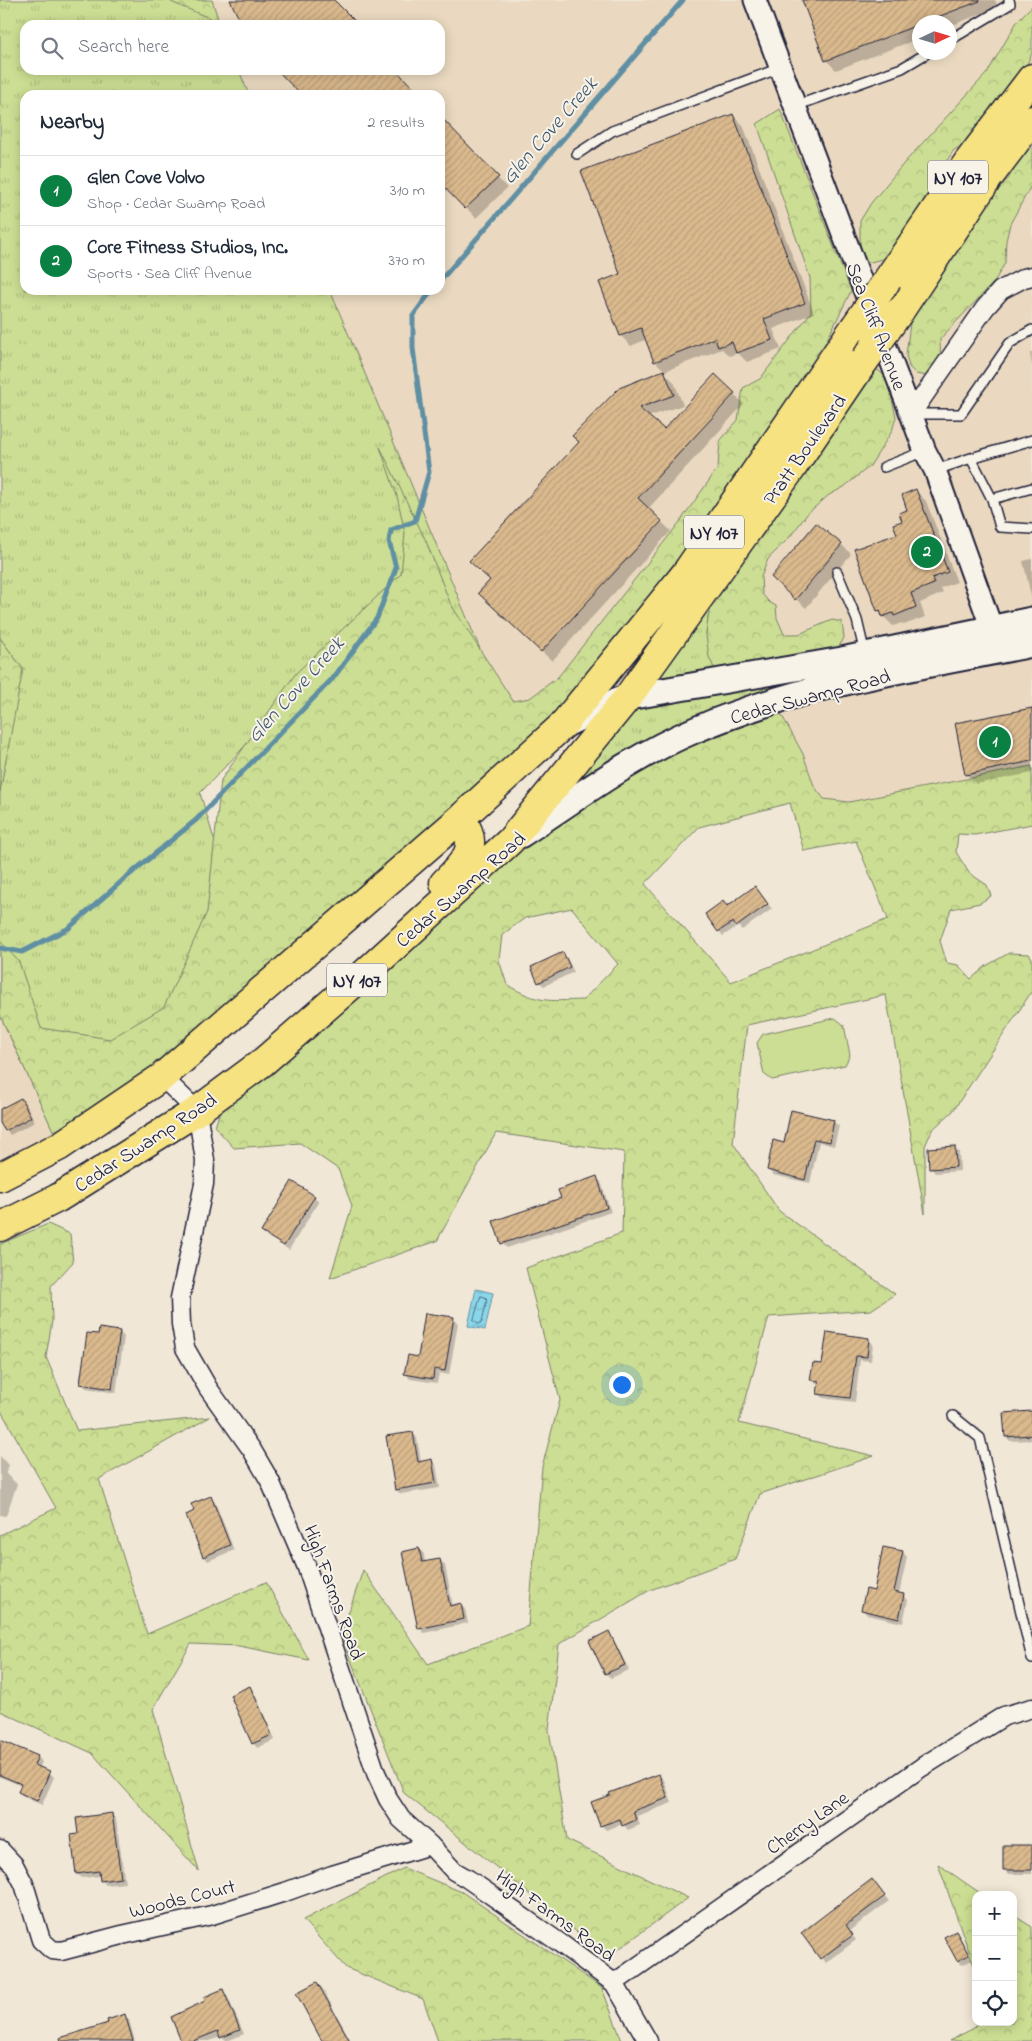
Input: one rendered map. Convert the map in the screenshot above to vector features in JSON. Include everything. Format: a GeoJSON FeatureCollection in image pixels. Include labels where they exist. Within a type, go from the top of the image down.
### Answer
{"type":"FeatureCollection","features":[{"type":"Feature","properties":{"kind":"main road","name":"Pratt Boulevard"},"geometry":{"type":"LineString","coordinates":[[562,726],[686,573],[968,162],[1032,78]]}},
{"type":"Feature","properties":{"kind":"main road","name":"Pratt Boulevard"},"geometry":{"type":"LineString","coordinates":[[510,841],[628,697],[786,476],[900,311],[989,177],[1032,120]]}},
{"type":"Feature","properties":{"kind":"main road","name":"Cedar Swamp Road"},"geometry":{"type":"LineString","coordinates":[[0,1177],[60,1146],[162,1077],[461,818],[562,726],[601,707],[628,697],[871,666],[988,638],[1032,620]]}},
{"type":"Feature","properties":{"kind":"main road","name":"Cedar Swamp Road"},"geometry":{"type":"LineString","coordinates":[[0,1226],[58,1198],[197,1111],[263,1062],[510,841],[627,765],[694,730],[742,711],[798,694],[871,666],[988,638],[1032,644]]}},
{"type":"Feature","properties":{"kind":"main road"},"geometry":{"type":"LineString","coordinates":[[345,990],[374,950],[434,894],[464,862],[470,848],[471,837],[461,818]]}},
{"type":"Feature","properties":{"kind":"street","name":"Sea Cliff Avenue"},"geometry":{"type":"LineString","coordinates":[[755,0],[925,451],[935,470],[988,638]]}},
{"type":"Feature","properties":{"kind":"street"},"geometry":{"type":"LineString","coordinates":[[911,414],[985,308],[1001,290],[1032,276]]}},
{"type":"Feature","properties":{"kind":"street"},"geometry":{"type":"LineString","coordinates":[[162,1077],[197,1111]]}},
{"type":"Feature","properties":{"kind":"street","name":"High Farms Road"},"geometry":{"type":"LineString","coordinates":[[197,1111],[205,1160],[204,1184],[180,1298],[181,1324],[185,1348],[208,1388],[252,1450],[270,1481],[306,1565],[376,1773],[388,1799],[401,1819],[454,1871],[560,1943],[614,1983],[648,2041]]}},
{"type":"Feature","properties":{"kind":"street","name":"Cherry Lane"},"geometry":{"type":"LineString","coordinates":[[614,1983],[922,1767],[1004,1716],[1032,1708]]}},
{"type":"Feature","properties":{"kind":"street","name":"Woods Court"},"geometry":{"type":"LineString","coordinates":[[0,1850],[14,1865],[24,1884],[41,1940],[52,1950],[61,1951],[212,1915],[332,1875],[430,1846]]}},
{"type":"Feature","properties":{"kind":"lane"},"geometry":{"type":"LineString","coordinates":[[957,36],[1010,4],[1009,0]]}},
{"type":"Feature","properties":{"kind":"lane"},"geometry":{"type":"LineString","coordinates":[[795,106],[902,68],[915,60]]}},
{"type":"Feature","properties":{"kind":"lane"},"geometry":{"type":"LineString","coordinates":[[577,154],[612,131],[780,68]]}},
{"type":"Feature","properties":{"kind":"lane"},"geometry":{"type":"LineString","coordinates":[[911,414],[961,414],[1010,343],[1032,330]]}},
{"type":"Feature","properties":{"kind":"lane"},"geometry":{"type":"LineString","coordinates":[[935,470],[1032,440]]}},
{"type":"Feature","properties":{"kind":"lane"},"geometry":{"type":"LineString","coordinates":[[884,467],[925,451]]}},
{"type":"Feature","properties":{"kind":"lane"},"geometry":{"type":"LineString","coordinates":[[970,458],[992,499],[1000,527],[1032,529]]}},
{"type":"Feature","properties":{"kind":"lane"},"geometry":{"type":"LineString","coordinates":[[992,499],[1032,488]]}},
{"type":"Feature","properties":{"kind":"lane"},"geometry":{"type":"LineString","coordinates":[[836,572],[857,620],[871,666]]}},
{"type":"Feature","properties":{"kind":"lane"},"geometry":{"type":"LineString","coordinates":[[953,1416],[980,1438],[1032,1659]]}},
{"type":"Feature","properties":{"kind":"shaded area"},"geometry":{"type":"Polygon","coordinates":[[[210,0],[1032,0],[1032,766],[849,802],[824,799],[814,786],[803,754],[774,701],[812,657],[507,717],[332,295],[445,295],[445,90],[247,90],[241,75],[445,75],[445,20],[218,20],[210,0]]]}},
{"type":"Feature","properties":{"kind":"shaded area"},"geometry":{"type":"Polygon","coordinates":[[[0,1015],[60,1146],[0,1182],[0,1015]]]}},
{"type":"Feature","properties":{"kind":"green space"},"geometry":{"type":"Polygon","coordinates":[[[0,0],[207,0],[217,20],[20,20],[20,75],[241,75],[247,90],[20,90],[20,295],[332,295],[480,649],[413,570],[200,793],[257,980],[52,1128],[0,1015],[0,751],[23,669],[0,638],[0,0]]]}},
{"type":"Feature","properties":{"kind":"green space"},"geometry":{"type":"Polygon","coordinates":[[[170,0],[212,0],[218,20],[214,20],[170,0]]]}},
{"type":"Feature","properties":{"kind":"green space"},"geometry":{"type":"Polygon","coordinates":[[[1032,6],[1032,53],[1024,71],[978,134],[953,151],[907,228],[882,259],[867,263],[860,257],[860,221],[871,203],[905,162],[987,73],[1018,20],[1032,6]]]}},
{"type":"Feature","properties":{"kind":"green space"},"geometry":{"type":"Polygon","coordinates":[[[780,109],[851,291],[817,360],[679,557],[584,681],[488,783],[60,1146],[0,1015],[0,941],[19,962],[41,1028],[110,1039],[164,1007],[207,912],[221,780],[296,673],[401,574],[405,533],[397,496],[380,447],[426,541],[450,603],[513,701],[530,698],[558,677],[679,523],[718,468],[720,441],[738,420],[743,388],[760,379],[811,312],[810,278],[757,124],[780,109]]]}},
{"type":"Feature","properties":{"kind":"green space"},"geometry":{"type":"Polygon","coordinates":[[[1032,138],[1032,184],[1010,224],[1006,241],[1005,263],[994,282],[940,339],[940,355],[935,369],[927,376],[916,374],[909,367],[906,355],[910,323],[926,281],[970,215],[1008,179],[1032,138]]]}},
{"type":"Feature","properties":{"kind":"green space"},"geometry":{"type":"Polygon","coordinates":[[[868,370],[878,370],[887,378],[896,417],[892,431],[870,466],[844,487],[829,495],[808,513],[789,538],[768,559],[761,577],[762,594],[769,602],[776,606],[777,618],[784,634],[799,634],[832,620],[842,622],[844,638],[839,647],[812,657],[727,673],[714,668],[709,657],[706,634],[713,582],[868,370]]]}},
{"type":"Feature","properties":{"kind":"green space"},"geometry":{"type":"Polygon","coordinates":[[[713,582],[706,634],[861,669],[510,843],[713,582]]]}},
{"type":"Feature","properties":{"kind":"green space"},"geometry":{"type":"Polygon","coordinates":[[[0,638],[23,669],[0,792],[0,638]]]}},
{"type":"Feature","properties":{"kind":"green space"},"geometry":{"type":"Polygon","coordinates":[[[774,701],[803,754],[814,786],[824,799],[849,802],[1032,766],[1032,824],[975,835],[958,834],[956,852],[969,873],[987,885],[991,896],[980,903],[951,909],[940,941],[947,963],[958,965],[971,979],[986,966],[1009,953],[1029,954],[1032,958],[1032,991],[953,1111],[932,1130],[925,1146],[925,1214],[886,995],[747,1025],[733,1143],[779,1211],[895,1294],[871,1310],[769,1317],[739,1423],[874,1456],[760,1494],[735,1559],[650,1590],[559,1644],[549,1730],[567,1840],[688,1898],[608,1957],[404,1793],[341,1635],[363,1570],[428,1664],[528,1626],[542,1467],[560,1400],[526,1268],[622,1233],[624,1152],[496,1133],[437,1241],[330,1278],[352,1206],[338,1169],[300,1143],[234,1148],[215,1127],[223,1101],[510,843],[628,767],[774,701]],[[790,803],[699,827],[645,884],[731,982],[888,919],[856,841],[804,851],[790,803]],[[572,908],[525,918],[502,935],[499,960],[507,985],[527,995],[544,1000],[583,1000],[618,964],[572,908]]]}},
{"type":"Feature","properties":{"kind":"green space"},"geometry":{"type":"Polygon","coordinates":[[[835,1018],[844,1025],[850,1055],[845,1065],[772,1080],[764,1074],[757,1043],[763,1034],[835,1018]]]}},
{"type":"Feature","properties":{"kind":"green space"},"geometry":{"type":"Polygon","coordinates":[[[48,1224],[70,1234],[73,1262],[51,1286],[52,1321],[46,1357],[77,1431],[210,1417],[99,1479],[147,1634],[266,1582],[309,1660],[239,1646],[191,1644],[153,1709],[199,1871],[92,1753],[0,1711],[0,1535],[56,1508],[0,1409],[0,1244],[48,1224]]]}},
{"type":"Feature","properties":{"kind":"green space"},"geometry":{"type":"Polygon","coordinates":[[[938,1864],[977,1891],[972,1891],[972,1960],[938,1864]]]}},
{"type":"Feature","properties":{"kind":"green space"},"geometry":{"type":"Polygon","coordinates":[[[404,1868],[462,1892],[602,1988],[622,2041],[438,2041],[423,1999],[346,1968],[303,1920],[404,1868]]]}},
{"type":"Feature","properties":{"kind":"green space"},"geometry":{"type":"Polygon","coordinates":[[[1017,1918],[1032,1927],[1032,2041],[949,2041],[976,2026],[1017,2026],[1017,1918]]]}},
{"type":"Feature","properties":{"kind":"water"},"geometry":{"type":"Polygon","coordinates":[[[476,1289],[493,1293],[485,1330],[468,1326],[476,1289]]]}},
{"type":"Feature","properties":{"kind":"building"},"geometry":{"type":"Polygon","coordinates":[[[230,0],[334,0],[354,20],[240,20],[230,0]]]}},
{"type":"Feature","properties":{"kind":"building"},"geometry":{"type":"Polygon","coordinates":[[[802,0],[980,0],[943,15],[912,15],[912,27],[825,61],[802,0]]]}},
{"type":"Feature","properties":{"kind":"building"},"geometry":{"type":"Polygon","coordinates":[[[282,75],[401,75],[415,90],[296,90],[282,75]]]}},
{"type":"Feature","properties":{"kind":"building"},"geometry":{"type":"Polygon","coordinates":[[[733,114],[805,303],[764,319],[772,340],[736,353],[732,342],[718,347],[715,338],[654,362],[641,328],[620,336],[599,282],[620,274],[581,171],[733,114]]]}},
{"type":"Feature","properties":{"kind":"building"},"geometry":{"type":"Polygon","coordinates":[[[445,121],[499,177],[465,209],[445,188],[445,121]]]}},
{"type":"Feature","properties":{"kind":"building"},"geometry":{"type":"Polygon","coordinates":[[[664,370],[674,395],[639,408],[664,429],[715,374],[735,393],[638,498],[662,521],[541,652],[478,593],[490,580],[469,561],[579,442],[572,436],[619,388],[664,370]]]}},
{"type":"Feature","properties":{"kind":"building"},"geometry":{"type":"Polygon","coordinates":[[[916,489],[948,572],[932,578],[934,584],[911,593],[916,607],[894,616],[893,613],[882,617],[880,610],[877,611],[854,549],[897,534],[893,524],[902,521],[899,513],[907,510],[902,495],[916,489]]]}},
{"type":"Feature","properties":{"kind":"building"},"geometry":{"type":"Polygon","coordinates":[[[816,523],[842,544],[795,600],[771,577],[816,523]]]}},
{"type":"Feature","properties":{"kind":"building"},"geometry":{"type":"Polygon","coordinates":[[[1032,708],[1032,761],[965,775],[955,723],[1032,708]]]}},
{"type":"Feature","properties":{"kind":"building"},"geometry":{"type":"Polygon","coordinates":[[[755,886],[768,904],[736,927],[733,922],[718,932],[705,914],[723,901],[727,906],[755,886]]]}},
{"type":"Feature","properties":{"kind":"building"},"geometry":{"type":"Polygon","coordinates":[[[563,952],[570,967],[538,983],[531,967],[563,952]]]}},
{"type":"Feature","properties":{"kind":"building"},"geometry":{"type":"Polygon","coordinates":[[[21,1098],[31,1117],[5,1131],[0,1123],[0,1109],[21,1098]]]}},
{"type":"Feature","properties":{"kind":"building"},"geometry":{"type":"Polygon","coordinates":[[[791,1110],[834,1120],[830,1142],[814,1139],[805,1180],[767,1170],[773,1140],[784,1143],[791,1110]]]}},
{"type":"Feature","properties":{"kind":"building"},"geometry":{"type":"Polygon","coordinates":[[[955,1146],[956,1167],[929,1169],[928,1148],[955,1146]]]}},
{"type":"Feature","properties":{"kind":"building"},"geometry":{"type":"Polygon","coordinates":[[[597,1176],[607,1208],[501,1244],[493,1221],[561,1198],[558,1190],[597,1176]]]}},
{"type":"Feature","properties":{"kind":"building"},"geometry":{"type":"Polygon","coordinates":[[[292,1181],[315,1196],[284,1246],[261,1232],[292,1181]]]}},
{"type":"Feature","properties":{"kind":"building"},"geometry":{"type":"Polygon","coordinates":[[[425,1313],[454,1317],[445,1371],[434,1369],[433,1379],[404,1374],[408,1355],[418,1357],[425,1313]]]}},
{"type":"Feature","properties":{"kind":"building"},"geometry":{"type":"Polygon","coordinates":[[[99,1328],[120,1331],[112,1389],[80,1384],[87,1333],[98,1334],[99,1328]]]}},
{"type":"Feature","properties":{"kind":"building"},"geometry":{"type":"Polygon","coordinates":[[[827,1332],[869,1338],[867,1357],[856,1356],[850,1398],[817,1394],[819,1381],[810,1380],[813,1363],[822,1364],[827,1332]]]}},
{"type":"Feature","properties":{"kind":"building"},"geometry":{"type":"Polygon","coordinates":[[[1032,1411],[1032,1435],[1005,1437],[1003,1413],[1032,1411]]]}},
{"type":"Feature","properties":{"kind":"building"},"geometry":{"type":"Polygon","coordinates":[[[413,1432],[418,1462],[432,1459],[436,1483],[395,1490],[386,1436],[413,1432]]]}},
{"type":"Feature","properties":{"kind":"building"},"geometry":{"type":"Polygon","coordinates":[[[211,1496],[230,1545],[203,1557],[186,1515],[194,1511],[191,1504],[211,1496]]]}},
{"type":"Feature","properties":{"kind":"building"},"geometry":{"type":"Polygon","coordinates":[[[883,1547],[903,1551],[894,1592],[904,1594],[899,1619],[861,1610],[866,1589],[874,1591],[883,1547]]]}},
{"type":"Feature","properties":{"kind":"building"},"geometry":{"type":"Polygon","coordinates":[[[419,1548],[422,1562],[440,1559],[450,1606],[461,1603],[464,1619],[418,1629],[402,1552],[419,1548]]]}},
{"type":"Feature","properties":{"kind":"building"},"geometry":{"type":"Polygon","coordinates":[[[609,1631],[625,1665],[605,1674],[589,1641],[609,1631]]]}},
{"type":"Feature","properties":{"kind":"building"},"geometry":{"type":"Polygon","coordinates":[[[250,1686],[272,1735],[252,1744],[230,1695],[250,1686]]]}},
{"type":"Feature","properties":{"kind":"building"},"geometry":{"type":"Polygon","coordinates":[[[0,1740],[38,1756],[34,1765],[50,1771],[37,1801],[18,1792],[21,1784],[0,1775],[0,1740]]]}},
{"type":"Feature","properties":{"kind":"building"},"geometry":{"type":"Polygon","coordinates":[[[659,1774],[668,1798],[633,1811],[636,1820],[622,1826],[620,1819],[600,1826],[591,1802],[659,1774]]]}},
{"type":"Feature","properties":{"kind":"building"},"geometry":{"type":"Polygon","coordinates":[[[112,1813],[121,1878],[100,1881],[99,1871],[76,1874],[71,1835],[78,1834],[76,1818],[112,1813]]]}},
{"type":"Feature","properties":{"kind":"building"},"geometry":{"type":"Polygon","coordinates":[[[1003,1845],[1032,1845],[1032,1870],[1003,1870],[1003,1845]]]}},
{"type":"Feature","properties":{"kind":"building"},"geometry":{"type":"Polygon","coordinates":[[[872,1879],[885,1896],[846,1925],[853,1935],[820,1959],[801,1933],[872,1879]]]}},
{"type":"Feature","properties":{"kind":"building"},"geometry":{"type":"Polygon","coordinates":[[[956,1931],[969,1955],[957,1961],[944,1937],[956,1931]]]}},
{"type":"Feature","properties":{"kind":"building"},"geometry":{"type":"Polygon","coordinates":[[[317,1982],[350,2041],[322,2041],[296,1993],[317,1982]]]}},
{"type":"Feature","properties":{"kind":"building"},"geometry":{"type":"Polygon","coordinates":[[[223,1989],[240,2030],[220,2038],[218,2031],[193,2041],[181,2041],[171,2017],[205,2001],[204,1997],[223,1989]]]}},
{"type":"Feature","properties":{"kind":"building"},"geometry":{"type":"Polygon","coordinates":[[[125,2014],[133,2041],[61,2041],[60,2038],[108,2023],[107,2020],[125,2014]]]}},
{"type":"Feature","properties":{"kind":"waterway","name":"Glen Cove Creek"},"geometry":{"type":"LineString","coordinates":[[445,275],[683,0]]}},
{"type":"Feature","properties":{"kind":"waterway","name":"Glen Cove Creek"},"geometry":{"type":"LineString","coordinates":[[0,948],[22,952],[69,928],[123,880],[196,820],[334,677],[377,618],[396,568],[389,541],[391,530],[415,521],[429,472],[413,348],[413,316],[428,295]]}},
{"type":"Feature","properties":{"kind":"place","name":"Core Fitness Studios, Inc."},"geometry":{"type":"Point","coordinates":[927,552]}},
{"type":"Feature","properties":{"kind":"place","name":"Glen Cove Volvo"},"geometry":{"type":"Point","coordinates":[995,742]}}]}
